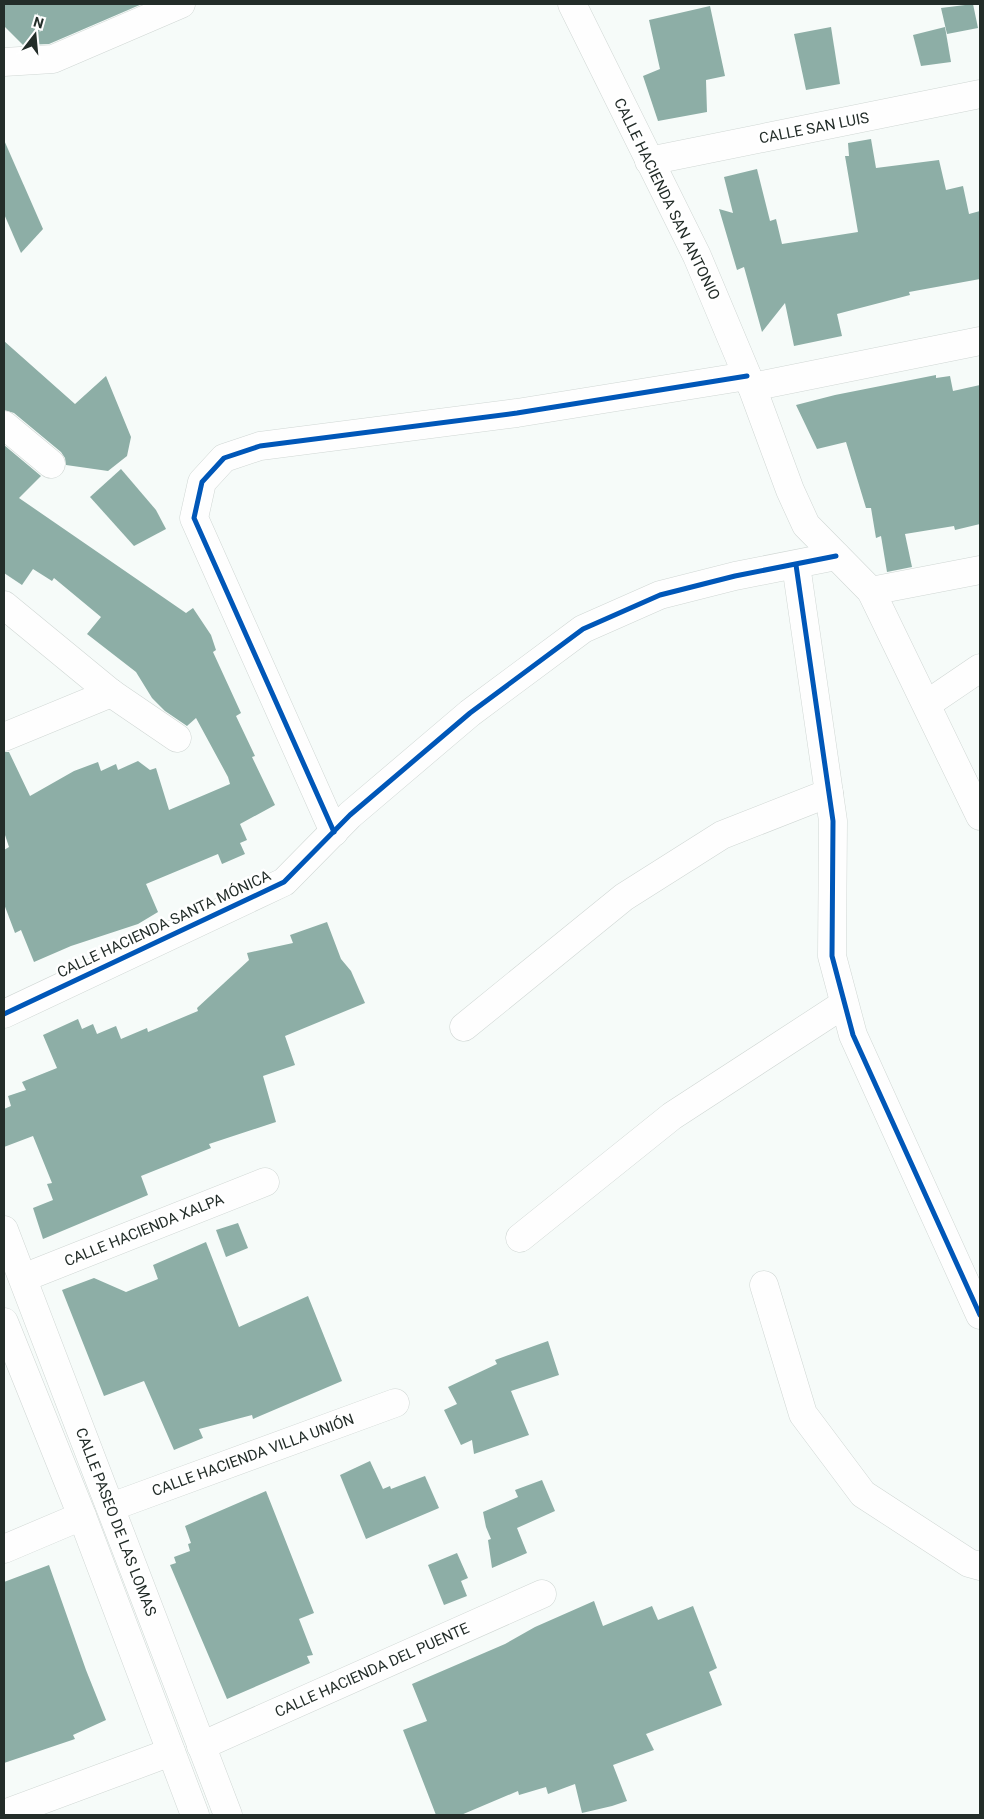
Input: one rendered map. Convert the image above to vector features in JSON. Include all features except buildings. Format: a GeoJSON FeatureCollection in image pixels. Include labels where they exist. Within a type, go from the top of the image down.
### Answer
{"type":"FeatureCollection","features":[{"type":"Feature","properties":{"kind":"street"},"geometry":{"type":"LineString","coordinates":[[4,62],[53,58],[181,4]]}},
{"type":"Feature","properties":{"kind":"street","name":"CALLE HACIENDA SAN ANTONIO"},"geometry":{"type":"LineString","coordinates":[[572,4],[697,256],[750,382],[790,490],[806,525],[871,591],[980,816]]}},
{"type":"Feature","properties":{"kind":"street","name":"CALLE SAN LUIS"},"geometry":{"type":"LineString","coordinates":[[649,161],[980,94]]}},
{"type":"Feature","properties":{"kind":"street"},"geometry":{"type":"LineString","coordinates":[[334,832],[194,518],[202,482],[224,458],[260,446],[750,382],[980,341]]}},
{"type":"Feature","properties":{"kind":"street"},"geometry":{"type":"LineString","coordinates":[[4,425],[51,464]]}},
{"type":"Feature","properties":{"kind":"street","name":"CALLE HACIENDA SANTA MÓNICA"},"geometry":{"type":"LineString","coordinates":[[4,1014],[284,882],[350,815],[470,713],[583,629],[660,595],[735,576],[836,556]]}},
{"type":"Feature","properties":{"kind":"street"},"geometry":{"type":"LineString","coordinates":[[796,565],[833,821],[832,956],[853,1035],[980,1315]]}},
{"type":"Feature","properties":{"kind":"street"},"geometry":{"type":"LineString","coordinates":[[871,591],[980,570]]}},
{"type":"Feature","properties":{"kind":"street"},"geometry":{"type":"LineString","coordinates":[[4,605],[111,693],[177,738]]}},
{"type":"Feature","properties":{"kind":"street"},"geometry":{"type":"LineString","coordinates":[[927,704],[980,668]]}},
{"type":"Feature","properties":{"kind":"street"},"geometry":{"type":"LineString","coordinates":[[4,737],[111,693]]}},
{"type":"Feature","properties":{"kind":"street"},"geometry":{"type":"LineString","coordinates":[[464,1027],[624,897],[722,835],[829,793]]}},
{"type":"Feature","properties":{"kind":"street"},"geometry":{"type":"LineString","coordinates":[[520,1238],[672,1116],[844,1004]]}},
{"type":"Feature","properties":{"kind":"street","name":"CALLE HACIENDA XALPA"},"geometry":{"type":"LineString","coordinates":[[23,1278],[265,1182]]}},
{"type":"Feature","properties":{"kind":"street","name":"CALLE PASEO DE LAS LOMAS"},"geometry":{"type":"LineString","coordinates":[[4,1230],[228,1815]]}},
{"type":"Feature","properties":{"kind":"street"},"geometry":{"type":"LineString","coordinates":[[764,1286],[804,1414],[862,1494],[969,1563],[980,1566]]}},
{"type":"Feature","properties":{"kind":"street","name":"CALLE PASEO DE LAS LOMAS"},"geometry":{"type":"LineString","coordinates":[[4,1322],[82,1516],[195,1815]]}},
{"type":"Feature","properties":{"kind":"street","name":"CALLE HACIENDA VILLA UNIÓN"},"geometry":{"type":"LineString","coordinates":[[111,1507],[396,1403]]}},
{"type":"Feature","properties":{"kind":"street"},"geometry":{"type":"LineString","coordinates":[[4,1549],[82,1516]]}},
{"type":"Feature","properties":{"kind":"street","name":"CALLE HACIENDA DEL PUENTE"},"geometry":{"type":"LineString","coordinates":[[201,1746],[542,1594]]}},
{"type":"Feature","properties":{"kind":"street"},"geometry":{"type":"LineString","coordinates":[[4,1814],[171,1752]]}},
{"type":"Feature","properties":{"kind":"cycle path"},"geometry":{"type":"LineString","coordinates":[[334,832],[194,518],[202,482],[224,458],[260,446],[517,413],[747,376]]}},
{"type":"Feature","properties":{"kind":"cycle path"},"geometry":{"type":"LineString","coordinates":[[4,1014],[284,882],[350,815],[470,713],[583,629],[660,595],[735,576],[836,556]]}},
{"type":"Feature","properties":{"kind":"cycle path"},"geometry":{"type":"LineString","coordinates":[[796,565],[833,821],[832,956],[853,1035],[980,1315]]}}]}
